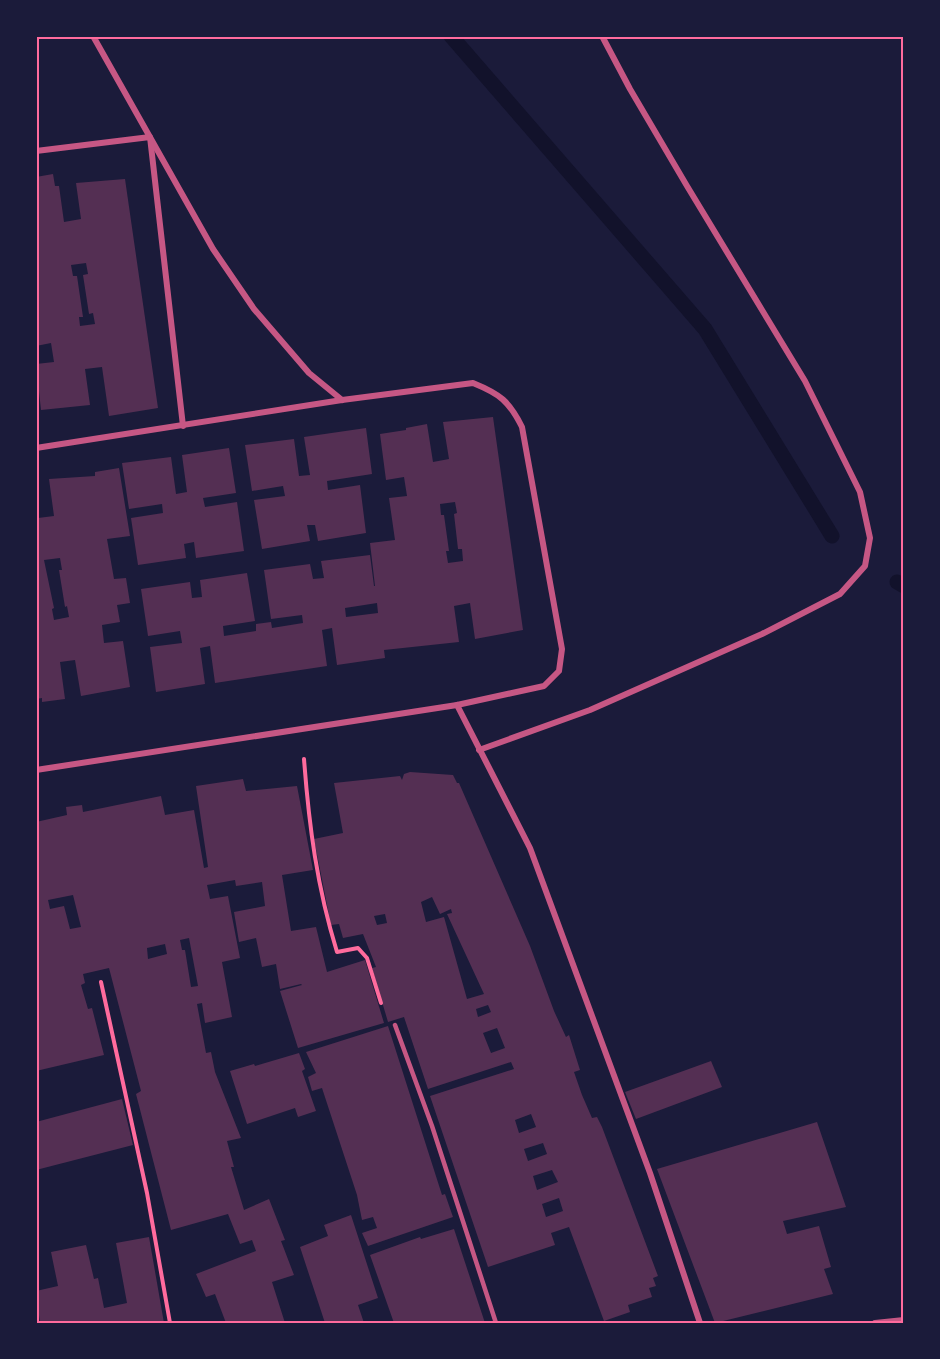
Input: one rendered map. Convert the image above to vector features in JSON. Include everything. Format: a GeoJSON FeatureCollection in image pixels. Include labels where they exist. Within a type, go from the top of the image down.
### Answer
{"type":"FeatureCollection","features":[{"type":"Feature","properties":{"kind":"street"},"geometry":{"type":"LineString","coordinates":[[93,36],[213,249],[254,309],[309,373],[342,400]]}},
{"type":"Feature","properties":{"kind":"street"},"geometry":{"type":"LineString","coordinates":[[479,750],[590,710],[762,634],[840,594],[865,566],[870,538],[860,492],[805,381],[687,186],[602,36]]}},
{"type":"Feature","properties":{"kind":"street"},"geometry":{"type":"LineString","coordinates":[[36,151],[150,137]]}},
{"type":"Feature","properties":{"kind":"street"},"geometry":{"type":"LineString","coordinates":[[150,137],[183,426]]}},
{"type":"Feature","properties":{"kind":"street"},"geometry":{"type":"LineString","coordinates":[[36,448],[342,400],[473,383],[489,390],[512,406],[522,427],[562,649],[559,671],[544,686],[457,705],[36,770]]}},
{"type":"Feature","properties":{"kind":"street"},"geometry":{"type":"LineString","coordinates":[[457,705],[530,848],[650,1173],[700,1323]]}},
{"type":"Feature","properties":{"kind":"street"},"geometry":{"type":"LineString","coordinates":[[874,1323],[904,1320]]}},
{"type":"Feature","properties":{"kind":"lane"},"geometry":{"type":"LineString","coordinates":[[395,1025],[432,1126],[496,1323]]}},
{"type":"Feature","properties":{"kind":"path"},"geometry":{"type":"LineString","coordinates":[[302,729],[308,816],[324,909],[337,952],[358,948],[367,958],[388,1025],[395,1025]]}},
{"type":"Feature","properties":{"kind":"path"},"geometry":{"type":"LineString","coordinates":[[101,982],[147,1194],[170,1323]]}},
{"type":"Feature","properties":{"kind":"building"},"geometry":{"type":"Polygon","coordinates":[[[53,174],[55,186],[59,186],[64,222],[81,219],[76,183],[125,179],[158,408],[109,416],[102,367],[85,369],[90,405],[41,410],[36,364],[54,362],[51,343],[36,346],[36,177],[53,174]],[[86,263],[71,265],[73,276],[77,276],[83,317],[79,317],[80,326],[95,324],[93,313],[89,314],[83,275],[88,274],[86,263]]]}},
{"type":"Feature","properties":{"kind":"building"},"geometry":{"type":"Polygon","coordinates":[[[493,417],[523,630],[475,639],[470,603],[454,606],[459,642],[384,650],[385,658],[337,665],[332,628],[322,630],[327,666],[215,683],[210,646],[200,648],[205,684],[156,692],[150,647],[182,643],[180,631],[148,636],[141,589],[190,582],[192,598],[202,597],[200,580],[247,573],[255,621],[223,626],[224,636],[256,631],[256,624],[271,622],[272,628],[303,623],[302,615],[271,619],[264,570],[310,564],[313,579],[324,578],[321,561],[370,555],[375,586],[370,543],[395,540],[389,498],[407,496],[404,477],[386,480],[380,434],[427,424],[433,462],[449,459],[443,422],[493,417]],[[455,502],[440,504],[441,515],[444,515],[449,551],[446,551],[448,563],[463,561],[462,549],[458,549],[455,502]],[[377,603],[345,608],[346,617],[378,613],[377,603]]]}},
{"type":"Feature","properties":{"kind":"building"},"geometry":{"type":"Polygon","coordinates":[[[366,428],[372,474],[327,481],[328,490],[360,485],[366,533],[318,541],[315,525],[307,525],[310,541],[262,549],[254,500],[285,496],[283,486],[252,491],[245,445],[294,439],[299,476],[310,475],[304,437],[366,428]]]}},
{"type":"Feature","properties":{"kind":"building"},"geometry":{"type":"Polygon","coordinates":[[[229,448],[236,493],[203,498],[205,507],[237,502],[244,551],[196,558],[194,542],[184,544],[186,558],[138,565],[131,518],[163,513],[162,504],[129,509],[122,463],[171,457],[176,494],[187,492],[182,455],[229,448]]]}},
{"type":"Feature","properties":{"kind":"building"},"geometry":{"type":"Polygon","coordinates":[[[119,468],[130,536],[107,539],[114,579],[126,578],[130,603],[117,605],[120,622],[102,625],[104,643],[123,641],[130,687],[81,696],[75,660],[60,662],[65,699],[42,702],[42,698],[36,699],[36,512],[38,518],[54,516],[49,479],[95,476],[95,472],[119,468]],[[60,558],[44,560],[54,608],[52,609],[54,620],[69,617],[67,606],[65,607],[59,570],[62,570],[60,558]]]}},
{"type":"Feature","properties":{"kind":"building"},"geometry":{"type":"Polygon","coordinates":[[[410,772],[453,775],[459,783],[530,946],[554,1011],[566,1037],[569,1035],[580,1070],[574,1072],[582,1095],[592,1118],[597,1117],[602,1127],[658,1276],[653,1278],[656,1286],[649,1288],[652,1297],[628,1305],[630,1312],[604,1321],[569,1227],[551,1233],[555,1245],[488,1267],[430,1096],[514,1069],[511,1062],[428,1089],[404,1017],[388,1022],[372,968],[376,967],[363,934],[343,938],[339,924],[331,925],[314,839],[343,833],[334,783],[400,776],[402,780],[404,774],[410,772]],[[432,897],[421,902],[426,922],[444,917],[467,999],[484,994],[447,914],[452,913],[451,909],[440,914],[432,897]],[[385,914],[374,916],[377,925],[387,923],[385,914]],[[488,1005],[476,1009],[478,1017],[491,1012],[488,1005]],[[497,1028],[483,1033],[491,1053],[505,1048],[497,1028]],[[531,1114],[515,1120],[519,1133],[536,1127],[531,1114]],[[543,1143],[524,1149],[528,1161],[547,1154],[543,1143]],[[552,1170],[533,1176],[537,1190],[558,1182],[552,1170]],[[559,1198],[542,1204],[546,1217],[563,1211],[559,1198]]]}},
{"type":"Feature","properties":{"kind":"building"},"geometry":{"type":"Polygon","coordinates":[[[243,779],[246,791],[297,786],[313,870],[282,875],[291,931],[316,927],[327,972],[365,960],[384,1023],[298,1048],[280,991],[302,985],[280,989],[276,964],[262,967],[256,938],[239,942],[234,912],[265,906],[262,882],[236,886],[235,880],[207,885],[210,899],[228,896],[240,958],[222,962],[232,1017],[205,1023],[202,1003],[197,1004],[206,1053],[211,1052],[215,1072],[241,1138],[227,1141],[234,1167],[231,1167],[244,1210],[269,1199],[285,1240],[281,1241],[294,1275],[272,1282],[285,1323],[226,1323],[215,1294],[206,1297],[196,1274],[256,1251],[252,1240],[240,1244],[228,1214],[171,1230],[136,1094],[141,1091],[109,968],[83,974],[85,983],[81,985],[88,1009],[92,1008],[104,1055],[36,1071],[36,822],[67,815],[66,807],[82,805],[83,812],[161,796],[165,815],[194,810],[204,868],[208,867],[196,786],[243,779]],[[73,895],[48,900],[50,909],[64,906],[70,929],[81,927],[73,895]],[[189,938],[180,940],[182,950],[185,950],[191,987],[198,986],[189,938]],[[165,944],[147,948],[148,959],[167,954],[165,944]]]}},
{"type":"Feature","properties":{"kind":"building"},"geometry":{"type":"Polygon","coordinates":[[[388,1026],[442,1195],[445,1194],[453,1217],[368,1246],[362,1233],[377,1228],[373,1217],[362,1220],[357,1195],[322,1088],[312,1091],[308,1077],[316,1073],[306,1052],[388,1026]]]}},
{"type":"Feature","properties":{"kind":"building"},"geometry":{"type":"Polygon","coordinates":[[[299,1053],[305,1069],[302,1071],[316,1111],[298,1117],[295,1108],[247,1124],[230,1071],[299,1053]]]}},
{"type":"Feature","properties":{"kind":"building"},"geometry":{"type":"Polygon","coordinates":[[[711,1061],[722,1087],[636,1119],[625,1092],[711,1061]]]}},
{"type":"Feature","properties":{"kind":"building"},"geometry":{"type":"Polygon","coordinates":[[[122,1099],[133,1145],[36,1170],[36,1122],[122,1099]]]}},
{"type":"Feature","properties":{"kind":"building"},"geometry":{"type":"Polygon","coordinates":[[[817,1122],[846,1207],[783,1221],[787,1234],[819,1226],[831,1267],[824,1269],[833,1294],[715,1323],[657,1169],[817,1122]]]}},
{"type":"Feature","properties":{"kind":"building"},"geometry":{"type":"Polygon","coordinates":[[[351,1215],[378,1298],[358,1305],[364,1323],[325,1323],[300,1247],[328,1236],[324,1225],[351,1215]]]}},
{"type":"Feature","properties":{"kind":"building"},"geometry":{"type":"Polygon","coordinates":[[[454,1229],[485,1323],[394,1323],[370,1255],[420,1237],[421,1239],[454,1229]]]}},
{"type":"Feature","properties":{"kind":"building"},"geometry":{"type":"Polygon","coordinates":[[[149,1237],[164,1323],[40,1323],[36,1291],[58,1286],[51,1252],[86,1245],[94,1279],[98,1278],[104,1308],[127,1303],[116,1243],[149,1237]]]}},
{"type":"Feature","properties":{"kind":"waterway"},"geometry":{"type":"LineString","coordinates":[[451,36],[705,329],[832,536]]}},
{"type":"Feature","properties":{"kind":"waterway"},"geometry":{"type":"LineString","coordinates":[[897,582],[904,586]]}}]}
